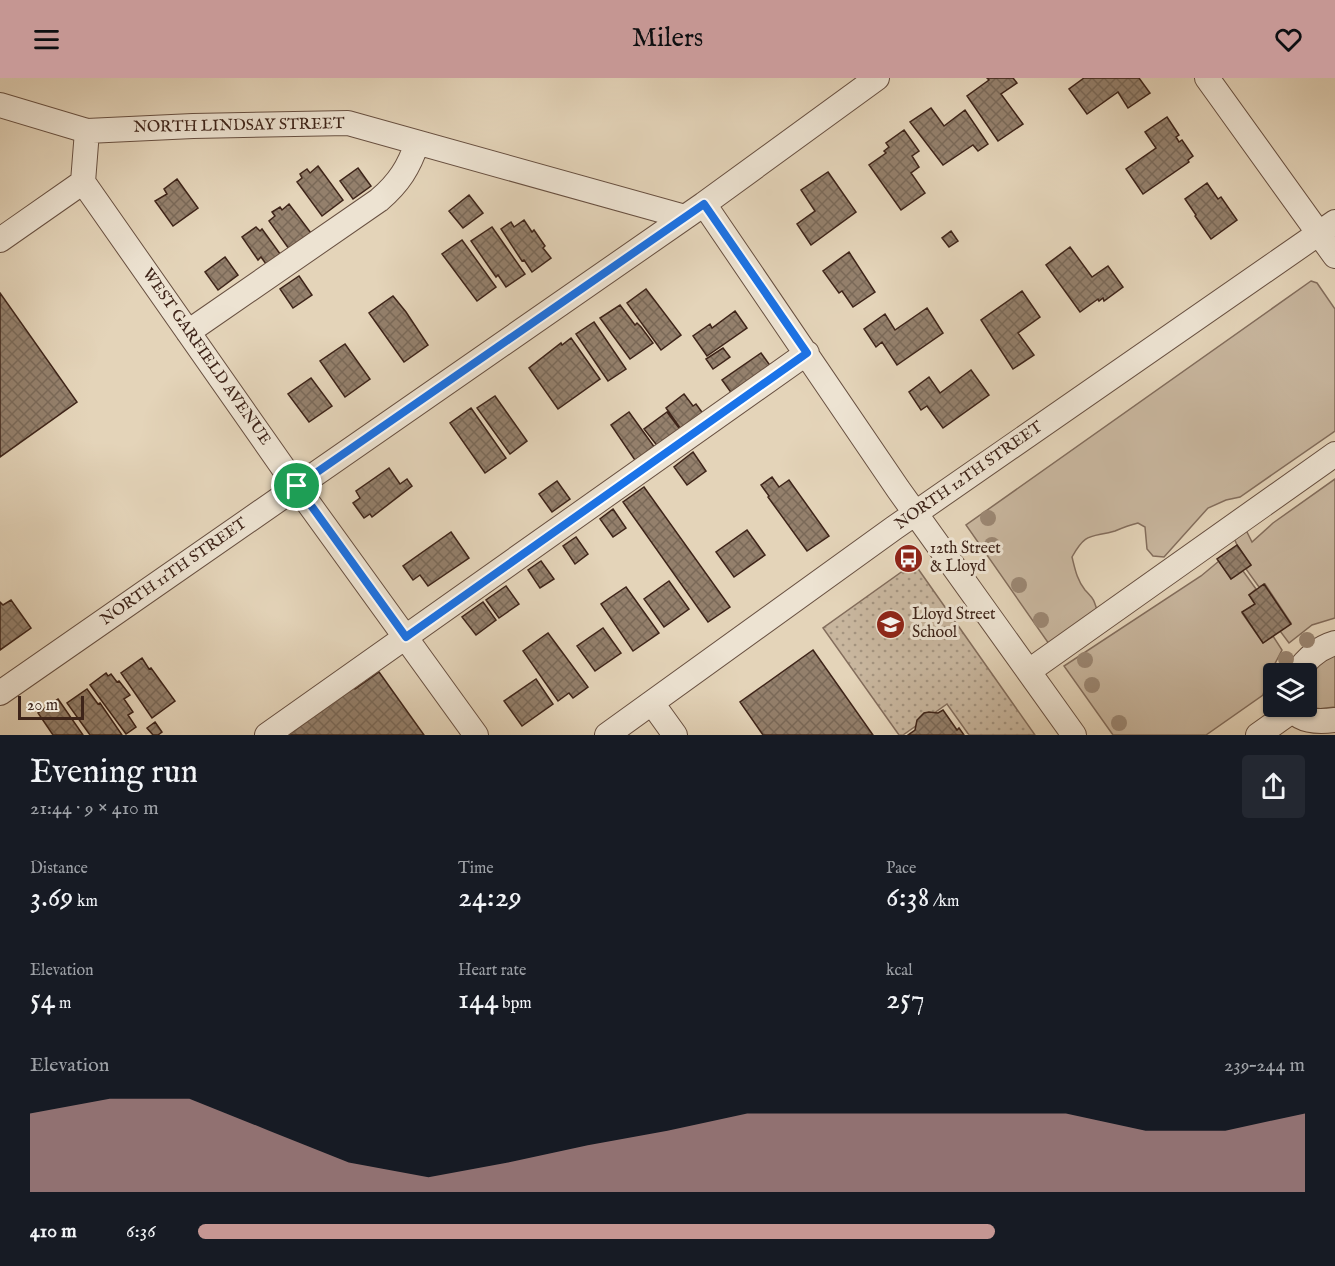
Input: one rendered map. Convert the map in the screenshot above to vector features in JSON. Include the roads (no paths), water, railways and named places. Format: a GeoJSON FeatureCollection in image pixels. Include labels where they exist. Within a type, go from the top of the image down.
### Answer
{"type":"FeatureCollection","features":[{"type":"Feature","properties":{"kind":"street","name":"NORTH 11TH STREET"},"geometry":{"type":"LineString","coordinates":[[0,693],[694,210],[877,78]]}},
{"type":"Feature","properties":{"kind":"street"},"geometry":{"type":"LineString","coordinates":[[1207,78],[1327,227],[1335,256]]}},
{"type":"Feature","properties":{"kind":"street","name":"NORTH LINDSAY STREET"},"geometry":{"type":"LineString","coordinates":[[0,105],[87,131],[348,123],[417,143],[694,210]]}},
{"type":"Feature","properties":{"kind":"street"},"geometry":{"type":"LineString","coordinates":[[0,240],[83,182],[87,131]]}},
{"type":"Feature","properties":{"kind":"street"},"geometry":{"type":"LineString","coordinates":[[188,332],[379,200],[393,188],[411,163],[417,143]]}},
{"type":"Feature","properties":{"kind":"street","name":"WEST GARFIELD AVENUE"},"geometry":{"type":"LineString","coordinates":[[83,182],[476,735]]}},
{"type":"Feature","properties":{"kind":"street"},"geometry":{"type":"LineString","coordinates":[[694,210],[807,353],[916,513],[1074,735]]}},
{"type":"Feature","properties":{"kind":"street","name":"NORTH 12TH STREET"},"geometry":{"type":"LineString","coordinates":[[607,735],[916,513],[1327,227]]}},
{"type":"Feature","properties":{"kind":"street"},"geometry":{"type":"LineString","coordinates":[[267,735],[807,353]]}},
{"type":"Feature","properties":{"kind":"street"},"geometry":{"type":"LineString","coordinates":[[1029,671],[1335,454]]}},
{"type":"Feature","properties":{"kind":"street"},"geometry":{"type":"LineString","coordinates":[[1303,663],[1317,651],[1335,643]]}},
{"type":"Feature","properties":{"kind":"street"},"geometry":{"type":"LineString","coordinates":[[652,703],[675,735]]}},
{"type":"Feature","properties":{"kind":"street"},"geometry":{"type":"LineString","coordinates":[[1258,735],[1282,717]]}},
{"type":"Feature","properties":{"kind":"street"},"geometry":{"type":"LineString","coordinates":[[1302,717],[1321,722],[1335,720]]}},
{"type":"Feature","properties":{"kind":"place","name":"12th Street & Lloyd"},"geometry":{"type":"Point","coordinates":[909,558]}},
{"type":"Feature","properties":{"kind":"place","name":"Lloyd Street School"},"geometry":{"type":"Point","coordinates":[891,624]}}]}
